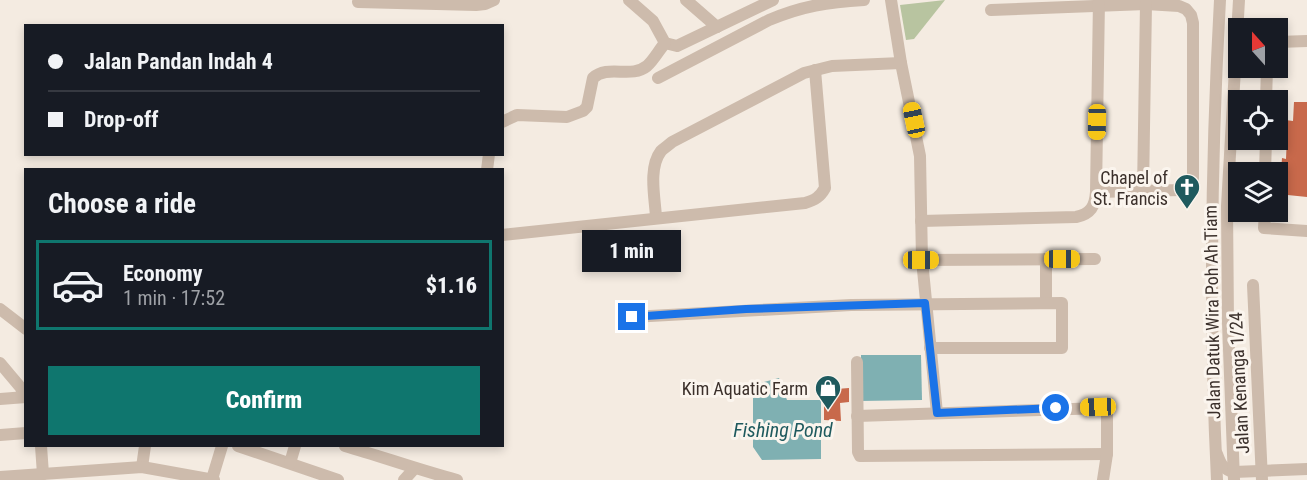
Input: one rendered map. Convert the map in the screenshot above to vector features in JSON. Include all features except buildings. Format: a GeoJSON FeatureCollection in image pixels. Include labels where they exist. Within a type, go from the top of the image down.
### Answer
{"type":"FeatureCollection","features":[{"type":"Feature","properties":{"kind":"street"},"geometry":{"type":"LineString","coordinates":[[358,2],[476,5],[494,0]]}},
{"type":"Feature","properties":{"kind":"street"},"geometry":{"type":"LineString","coordinates":[[629,0],[653,21],[671,44]]}},
{"type":"Feature","properties":{"kind":"street"},"geometry":{"type":"LineString","coordinates":[[686,0],[717,27]]}},
{"type":"Feature","properties":{"kind":"street"},"geometry":{"type":"LineString","coordinates":[[504,121],[517,115],[567,117],[574,115],[587,107],[593,78],[596,75],[606,72],[632,73],[645,68],[671,44],[717,27],[752,4],[773,0]]}},
{"type":"Feature","properties":{"kind":"street"},"geometry":{"type":"LineString","coordinates":[[658,78],[788,12],[826,2],[864,0]]}},
{"type":"Feature","properties":{"kind":"street"},"geometry":{"type":"LineString","coordinates":[[891,0],[920,156],[921,260],[937,413]]}},
{"type":"Feature","properties":{"kind":"street","name":"Jalan Datuk Wira Poh Ah Tiam"},"geometry":{"type":"LineString","coordinates":[[1217,480],[1212,207],[1220,0]]}},
{"type":"Feature","properties":{"kind":"street","name":"Jalan Datuk Wira Poh Ah Tiam"},"geometry":{"type":"LineString","coordinates":[[1236,90],[1239,0]]}},
{"type":"Feature","properties":{"kind":"street"},"geometry":{"type":"LineString","coordinates":[[921,221],[1076,217],[1089,212],[1093,207],[1096,192],[1099,3]]}},
{"type":"Feature","properties":{"kind":"street"},"geometry":{"type":"LineString","coordinates":[[991,10],[1099,3],[1146,4],[1179,6],[1191,15],[1193,23],[1193,178],[1190,187],[1180,190],[1096,192]]}},
{"type":"Feature","properties":{"kind":"street"},"geometry":{"type":"LineString","coordinates":[[1143,190],[1146,4]]}},
{"type":"Feature","properties":{"kind":"street"},"geometry":{"type":"LineString","coordinates":[[1288,42],[1307,41]]}},
{"type":"Feature","properties":{"kind":"street"},"geometry":{"type":"LineString","coordinates":[[656,217],[654,172],[661,151],[672,142],[750,100],[814,70],[832,66],[901,63]]}},
{"type":"Feature","properties":{"kind":"street"},"geometry":{"type":"LineString","coordinates":[[504,235],[805,203],[821,196],[825,188],[814,70]]}},
{"type":"Feature","properties":{"kind":"street","name":"Jalan Datuk Wira Poh Ah Tiam"},"geometry":{"type":"LineString","coordinates":[[1231,477],[1227,206],[1232,150]]}},
{"type":"Feature","properties":{"kind":"street"},"geometry":{"type":"LineString","coordinates":[[1212,207],[1227,206]]}},
{"type":"Feature","properties":{"kind":"street"},"geometry":{"type":"LineString","coordinates":[[1264,222],[1264,228],[1307,231]]}},
{"type":"Feature","properties":{"kind":"street"},"geometry":{"type":"LineString","coordinates":[[1046,259],[1046,303]]}},
{"type":"Feature","properties":{"kind":"street"},"geometry":{"type":"LineString","coordinates":[[921,260],[1095,259]]}},
{"type":"Feature","properties":{"kind":"street","name":"Jalan Kenanga 1/24"},"geometry":{"type":"LineString","coordinates":[[1253,285],[1262,476]]}},
{"type":"Feature","properties":{"kind":"street"},"geometry":{"type":"LineString","coordinates":[[632,317],[746,309],[925,303],[1062,303],[1062,348],[930,348]]}},
{"type":"Feature","properties":{"kind":"street"},"geometry":{"type":"LineString","coordinates":[[0,309],[24,327]]}},
{"type":"Feature","properties":{"kind":"street"},"geometry":{"type":"LineString","coordinates":[[857,362],[858,452],[860,456],[1107,454]]}},
{"type":"Feature","properties":{"kind":"street"},"geometry":{"type":"LineString","coordinates":[[0,363],[24,395]]}},
{"type":"Feature","properties":{"kind":"street"},"geometry":{"type":"LineString","coordinates":[[0,399],[24,397]]}},
{"type":"Feature","properties":{"kind":"street"},"geometry":{"type":"LineString","coordinates":[[857,416],[1104,408],[1107,411],[1107,454],[1102,480]]}},
{"type":"Feature","properties":{"kind":"street"},"geometry":{"type":"LineString","coordinates":[[0,435],[24,433]]}},
{"type":"Feature","properties":{"kind":"street"},"geometry":{"type":"LineString","coordinates":[[39,476],[41,447]]}},
{"type":"Feature","properties":{"kind":"street"},"geometry":{"type":"LineString","coordinates":[[142,467],[145,447]]}},
{"type":"Feature","properties":{"kind":"street"},"geometry":{"type":"LineString","coordinates":[[0,477],[114,475],[142,467],[213,480],[222,447]]}},
{"type":"Feature","properties":{"kind":"street"},"geometry":{"type":"LineString","coordinates":[[241,447],[338,480]]}},
{"type":"Feature","properties":{"kind":"street"},"geometry":{"type":"LineString","coordinates":[[290,463],[295,447]]}},
{"type":"Feature","properties":{"kind":"street"},"geometry":{"type":"LineString","coordinates":[[348,447],[397,461],[414,469],[457,480]]}},
{"type":"Feature","properties":{"kind":"street"},"geometry":{"type":"LineString","coordinates":[[1215,448],[1221,465],[1231,477],[1262,476],[1307,469]]}},
{"type":"Feature","properties":{"kind":"street"},"geometry":{"type":"LineString","coordinates":[[404,480],[414,469]]}},
{"type":"Feature","properties":{"kind":"green space"},"geometry":{"type":"Polygon","coordinates":[[[945,0],[914,39],[906,40],[900,5],[945,0]]]}},
{"type":"Feature","properties":{"kind":"water","name":"Fishing Pond"},"geometry":{"type":"Polygon","coordinates":[[[861,355],[921,355],[922,400],[861,401],[861,355]]]}},
{"type":"Feature","properties":{"kind":"water","name":"Fishing Pond"},"geometry":{"type":"Polygon","coordinates":[[[779,378],[787,400],[821,400],[821,459],[762,460],[753,447],[753,385],[779,378]]]}},
{"type":"Feature","properties":{"kind":"place","name":"Chapel of St. Francis"},"geometry":{"type":"Point","coordinates":[1187,210]}},
{"type":"Feature","properties":{"kind":"place","name":"Kim Aquatic Farm"},"geometry":{"type":"Point","coordinates":[828,411]}},
{"type":"Feature","properties":{"kind":"route"},"geometry":{"type":"LineString","coordinates":[[632,317],[746,309],[925,303],[937,413],[1056,408]]}}]}
